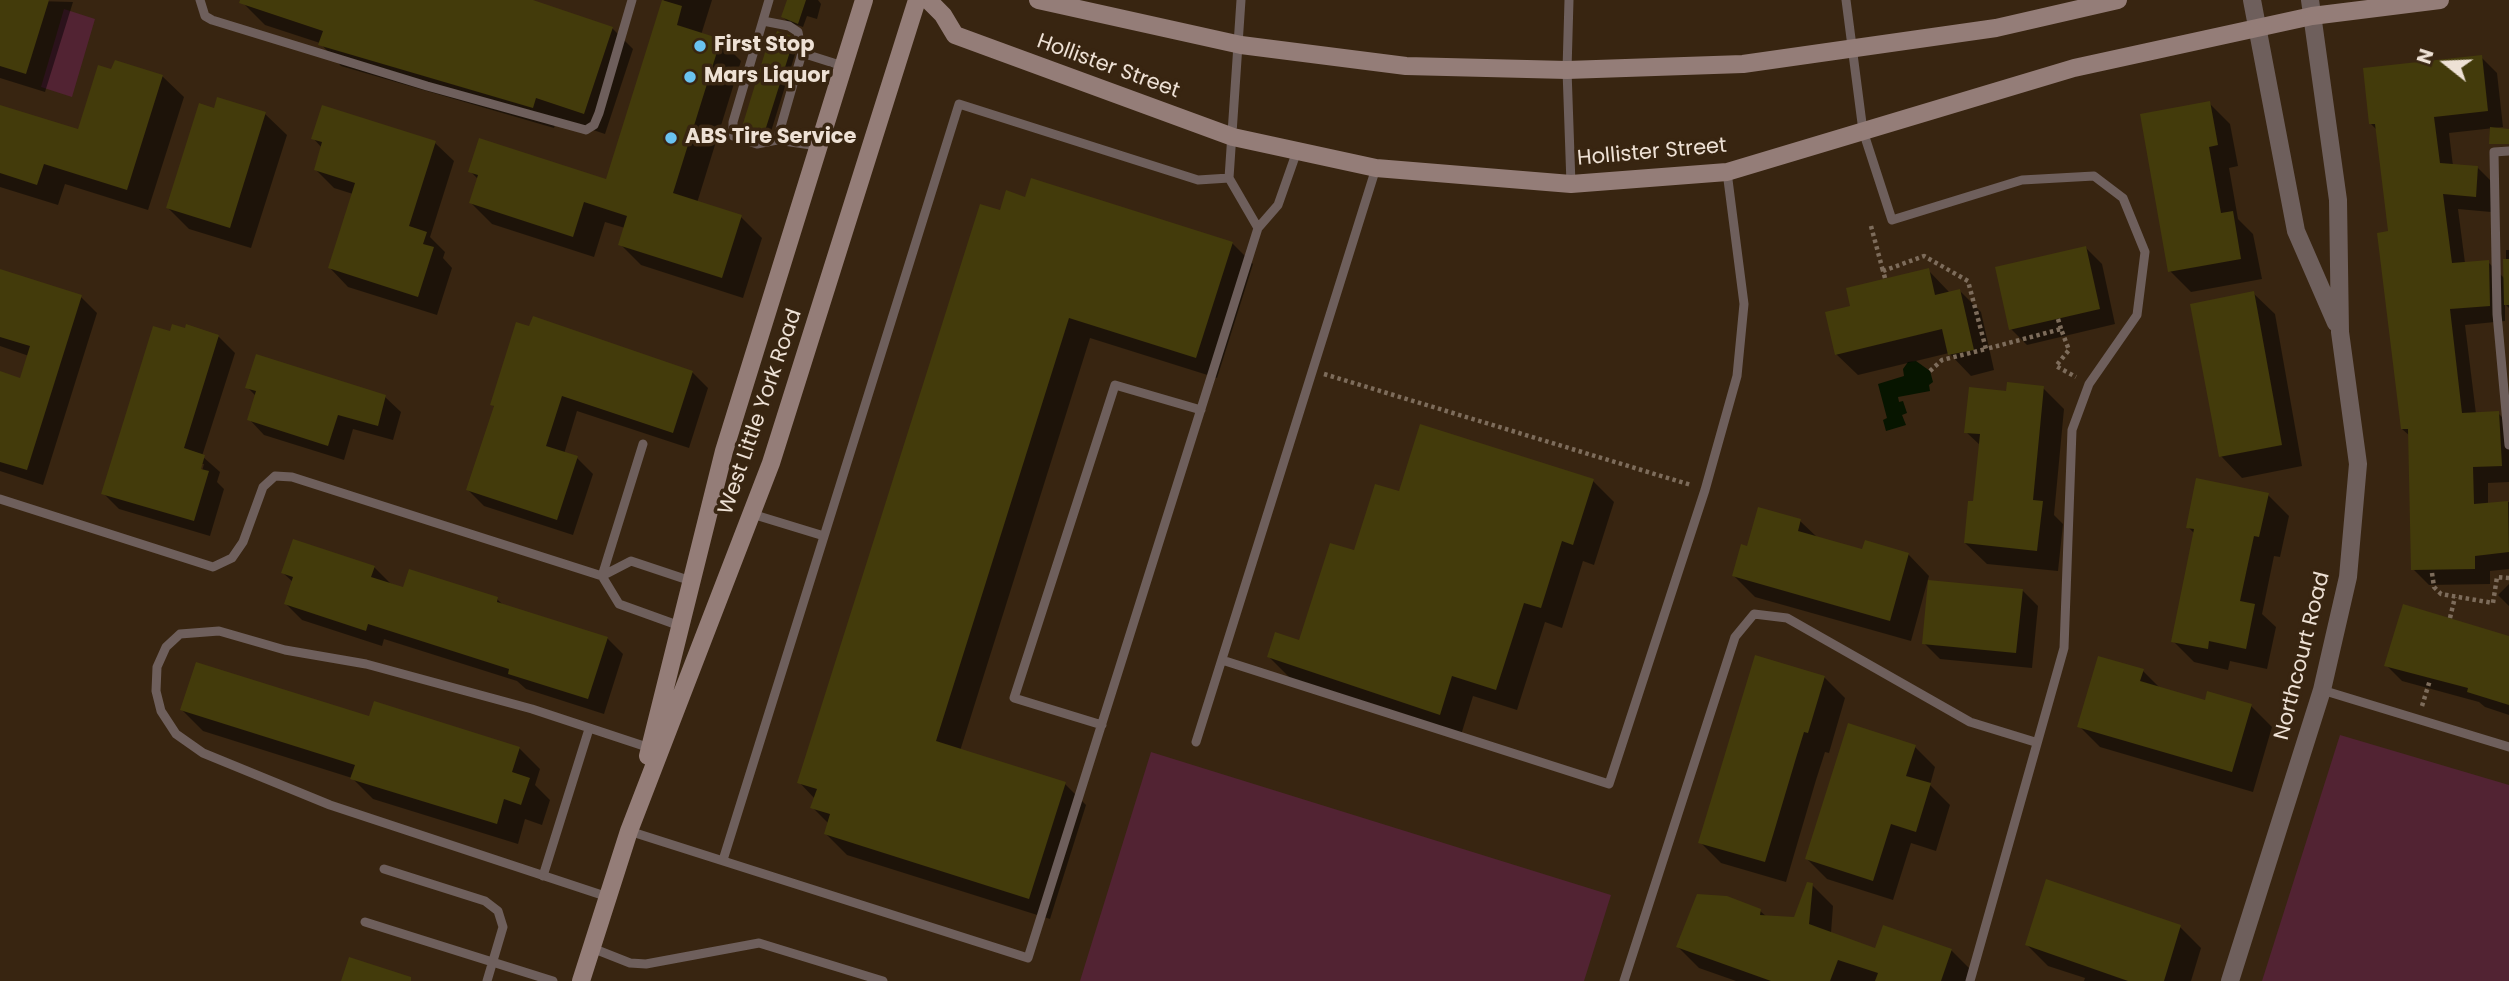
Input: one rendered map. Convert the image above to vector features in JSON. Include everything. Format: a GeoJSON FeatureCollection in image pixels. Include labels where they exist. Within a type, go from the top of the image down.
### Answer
{"type":"FeatureCollection","features":[{"type":"Feature","properties":{"kind":"main road","name":"West Little York Road"},"geometry":{"type":"LineString","coordinates":[[581,981],[629,831],[691,581],[747,373],[864,0]]}},
{"type":"Feature","properties":{"kind":"main road","name":"West Little York Road"},"geometry":{"type":"LineString","coordinates":[[629,831],[771,463],[916,0]]}},
{"type":"Feature","properties":{"kind":"main road","name":"Hollister Street"},"geometry":{"type":"LineString","coordinates":[[928,0],[943,15],[955,35],[1233,137],[1376,169],[1571,184],[1727,172],[2074,68],[2257,28],[2311,8],[2440,0]]}},
{"type":"Feature","properties":{"kind":"main road","name":"Hollister Street"},"geometry":{"type":"LineString","coordinates":[[1038,0],[1241,45],[1406,66],[1567,70],[1743,64],[1996,28],[2118,0]]}},
{"type":"Feature","properties":{"kind":"street","name":"Northcourt Road"},"geometry":{"type":"LineString","coordinates":[[2252,0],[2296,231],[2340,332]]}},
{"type":"Feature","properties":{"kind":"street","name":"Northcourt Road"},"geometry":{"type":"LineString","coordinates":[[2230,981],[2322,690],[2348,577],[2357,464],[2340,332],[2338,200],[2311,8]]}},
{"type":"Feature","properties":{"kind":"lane"},"geometry":{"type":"LineString","coordinates":[[200,0],[205,16],[212,20],[579,130],[594,125],[600,113],[632,0]]}},
{"type":"Feature","properties":{"kind":"lane"},"geometry":{"type":"LineString","coordinates":[[769,0],[733,122],[733,136],[757,144],[777,140],[818,146]]}},
{"type":"Feature","properties":{"kind":"lane"},"geometry":{"type":"LineString","coordinates":[[1241,0],[1241,45],[1229,178],[1258,228]]}},
{"type":"Feature","properties":{"kind":"lane"},"geometry":{"type":"LineString","coordinates":[[1569,0],[1567,70],[1571,184]]}},
{"type":"Feature","properties":{"kind":"lane"},"geometry":{"type":"LineString","coordinates":[[1846,0],[1863,131],[1892,220],[2022,180],[2094,176],[2123,198],[2145,251],[2137,315],[2089,384],[2073,430],[2064,648],[2035,742],[1970,981]]}},
{"type":"Feature","properties":{"kind":"lane"},"geometry":{"type":"LineString","coordinates":[[763,21],[789,26],[797,32],[802,54],[777,140]]}},
{"type":"Feature","properties":{"kind":"lane"},"geometry":{"type":"LineString","coordinates":[[802,54],[843,66]]}},
{"type":"Feature","properties":{"kind":"lane"},"geometry":{"type":"LineString","coordinates":[[723,860],[959,104],[1198,180],[1229,178]]}},
{"type":"Feature","properties":{"kind":"lane"},"geometry":{"type":"LineString","coordinates":[[629,831],[1028,958],[1258,228],[1278,205],[1297,151]]}},
{"type":"Feature","properties":{"kind":"lane"},"geometry":{"type":"LineString","coordinates":[[2509,151],[2494,152],[2497,314],[2509,444]]}},
{"type":"Feature","properties":{"kind":"lane"},"geometry":{"type":"LineString","coordinates":[[1196,742],[1376,169]]}},
{"type":"Feature","properties":{"kind":"lane"},"geometry":{"type":"LineString","coordinates":[[1222,660],[1609,784],[1705,490],[1737,376],[1744,304],[1727,172]]}},
{"type":"Feature","properties":{"kind":"lane"},"geometry":{"type":"LineString","coordinates":[[1101,725],[1014,698],[1115,385],[1201,410]]}},
{"type":"Feature","properties":{"kind":"lane"},"geometry":{"type":"LineString","coordinates":[[602,576],[643,444]]}},
{"type":"Feature","properties":{"kind":"lane"},"geometry":{"type":"LineString","coordinates":[[0,499],[213,567],[232,558],[243,542],[263,487],[275,477],[292,477],[602,576],[620,604],[680,626]]}},
{"type":"Feature","properties":{"kind":"lane"},"geometry":{"type":"LineString","coordinates":[[752,514],[824,536]]}},
{"type":"Feature","properties":{"kind":"lane"},"geometry":{"type":"LineString","coordinates":[[602,576],[631,561],[691,581]]}},
{"type":"Feature","properties":{"kind":"lane"},"geometry":{"type":"LineString","coordinates":[[1624,981],[1735,637],[1754,614],[1787,618],[1970,722],[2035,742]]}},
{"type":"Feature","properties":{"kind":"lane"},"geometry":{"type":"LineString","coordinates":[[608,897],[330,805],[203,753],[176,734],[161,711],[156,691],[157,667],[166,647],[180,634],[219,631],[285,650],[366,664],[531,709],[650,748]]}},
{"type":"Feature","properties":{"kind":"lane"},"geometry":{"type":"LineString","coordinates":[[2322,690],[2509,747]]}},
{"type":"Feature","properties":{"kind":"lane"},"geometry":{"type":"LineString","coordinates":[[543,876],[589,729]]}},
{"type":"Feature","properties":{"kind":"lane"},"geometry":{"type":"LineString","coordinates":[[384,870],[485,901],[498,911],[503,928],[486,981]]}},
{"type":"Feature","properties":{"kind":"lane"},"geometry":{"type":"LineString","coordinates":[[365,922],[553,981]]}},
{"type":"Feature","properties":{"kind":"lane"},"geometry":{"type":"LineString","coordinates":[[592,948],[630,963],[646,964],[759,943],[883,981]]}},
{"type":"Feature","properties":{"kind":"path"},"geometry":{"type":"LineString","coordinates":[[1871,226],[1885,278]]}},
{"type":"Feature","properties":{"kind":"path"},"geometry":{"type":"LineString","coordinates":[[1884,271],[1924,256],[1968,281],[1986,349]]}},
{"type":"Feature","properties":{"kind":"path"},"geometry":{"type":"LineString","coordinates":[[2058,318],[2069,350],[2056,366],[2089,384]]}},
{"type":"Feature","properties":{"kind":"path"},"geometry":{"type":"LineString","coordinates":[[1930,371],[1942,360],[2061,329]]}},
{"type":"Feature","properties":{"kind":"path"},"geometry":{"type":"LineString","coordinates":[[1313,370],[1705,490]]}},
{"type":"Feature","properties":{"kind":"path"},"geometry":{"type":"LineString","coordinates":[[2432,573],[2434,587],[2441,594],[2493,603],[2497,578],[2509,578]]}},
{"type":"Feature","properties":{"kind":"path"},"geometry":{"type":"LineString","coordinates":[[2450,618],[2455,597]]}},
{"type":"Feature","properties":{"kind":"path"},"geometry":{"type":"LineString","coordinates":[[2418,720],[2430,680]]}},
{"type":"Feature","properties":{"kind":"shaded area"},"geometry":{"type":"Polygon","coordinates":[[[64,9],[95,19],[72,97],[41,87],[64,9]]]}},
{"type":"Feature","properties":{"kind":"shaded area"},"geometry":{"type":"Polygon","coordinates":[[[1916,361],[1930,371],[1933,382],[1929,385],[1930,391],[1898,397],[1899,402],[1903,401],[1907,413],[1902,415],[1906,425],[1886,431],[1883,420],[1887,418],[1878,384],[1904,376],[1903,369],[1908,362],[1916,361]]]}},
{"type":"Feature","properties":{"kind":"shaded area"},"geometry":{"type":"Polygon","coordinates":[[[2340,735],[2509,785],[2509,981],[2262,981],[2340,735]]]}},
{"type":"Feature","properties":{"kind":"shaded area"},"geometry":{"type":"Polygon","coordinates":[[[1151,752],[1611,895],[1584,981],[1080,981],[1151,752]]]}},
{"type":"Feature","properties":{"kind":"building"},"geometry":{"type":"Polygon","coordinates":[[[0,0],[49,0],[26,74],[0,66],[0,0]]]}},
{"type":"Feature","properties":{"kind":"building"},"geometry":{"type":"Polygon","coordinates":[[[240,0],[533,0],[613,27],[584,114],[536,98],[533,108],[318,45],[323,31],[239,3],[240,0]]]}},
{"type":"Feature","properties":{"kind":"building"},"geometry":{"type":"Polygon","coordinates":[[[662,0],[682,6],[677,25],[721,39],[673,193],[742,215],[722,278],[618,245],[627,216],[584,202],[573,237],[469,203],[478,175],[468,172],[479,138],[606,179],[662,0]]]}},
{"type":"Feature","properties":{"kind":"building"},"geometry":{"type":"Polygon","coordinates":[[[787,0],[806,0],[798,24],[781,17],[787,0]]]}},
{"type":"Feature","properties":{"kind":"building"},"geometry":{"type":"Polygon","coordinates":[[[777,31],[792,36],[793,42],[764,134],[742,127],[771,33],[776,34],[777,31]]]}},
{"type":"Feature","properties":{"kind":"building"},"geometry":{"type":"Polygon","coordinates":[[[2482,55],[2488,111],[2434,117],[2440,163],[2478,166],[2476,197],[2443,194],[2452,263],[2489,260],[2490,306],[2450,309],[2462,413],[2499,411],[2502,466],[2473,467],[2474,504],[2508,501],[2509,552],[2475,556],[2475,569],[2411,570],[2408,429],[2401,429],[2377,233],[2388,231],[2375,124],[2369,124],[2363,68],[2482,55]]]}},
{"type":"Feature","properties":{"kind":"building"},"geometry":{"type":"Polygon","coordinates":[[[115,60],[163,75],[127,190],[44,164],[37,185],[0,173],[0,105],[78,129],[98,65],[111,69],[115,60]]]}},
{"type":"Feature","properties":{"kind":"building"},"geometry":{"type":"Polygon","coordinates":[[[217,97],[266,112],[230,228],[166,208],[199,103],[214,108],[217,97]]]}},
{"type":"Feature","properties":{"kind":"building"},"geometry":{"type":"Polygon","coordinates":[[[2210,101],[2218,145],[2209,147],[2221,213],[2233,211],[2241,259],[2168,272],[2140,114],[2210,101]]]}},
{"type":"Feature","properties":{"kind":"building"},"geometry":{"type":"Polygon","coordinates":[[[322,105],[436,141],[409,226],[427,232],[423,244],[434,247],[418,297],[328,268],[355,183],[314,170],[322,142],[311,139],[322,105]]]}},
{"type":"Feature","properties":{"kind":"building"},"geometry":{"type":"Polygon","coordinates":[[[2490,127],[2509,129],[2509,144],[2489,144],[2490,127]]]}},
{"type":"Feature","properties":{"kind":"building"},"geometry":{"type":"Polygon","coordinates":[[[1031,178],[1233,242],[1196,358],[1069,318],[936,741],[1066,782],[1029,899],[824,834],[830,814],[810,808],[817,789],[797,783],[980,204],[1000,210],[1006,190],[1025,197],[1031,178]]]}},
{"type":"Feature","properties":{"kind":"building"},"geometry":{"type":"Polygon","coordinates":[[[2086,246],[2100,309],[2009,330],[1995,267],[2086,246]]]}},
{"type":"Feature","properties":{"kind":"building"},"geometry":{"type":"Polygon","coordinates":[[[2503,259],[2509,259],[2509,305],[2504,305],[2503,259]]]}},
{"type":"Feature","properties":{"kind":"building"},"geometry":{"type":"Polygon","coordinates":[[[1929,268],[1935,295],[1960,289],[1974,350],[1948,355],[1942,329],[1835,355],[1825,312],[1850,306],[1846,288],[1929,268]]]}},
{"type":"Feature","properties":{"kind":"building"},"geometry":{"type":"Polygon","coordinates":[[[0,269],[82,295],[27,470],[0,462],[0,371],[20,378],[30,346],[0,337],[0,269]]]}},
{"type":"Feature","properties":{"kind":"building"},"geometry":{"type":"Polygon","coordinates":[[[2254,291],[2282,445],[2219,457],[2190,304],[2254,291]]]}},
{"type":"Feature","properties":{"kind":"building"},"geometry":{"type":"Polygon","coordinates":[[[533,316],[693,371],[673,433],[562,396],[546,446],[578,456],[557,520],[466,490],[494,406],[490,405],[516,322],[529,326],[533,316]]]}},
{"type":"Feature","properties":{"kind":"building"},"geometry":{"type":"Polygon","coordinates":[[[172,324],[185,328],[186,324],[219,335],[184,448],[205,455],[201,469],[209,471],[194,521],[101,494],[153,326],[170,331],[172,324]]]}},
{"type":"Feature","properties":{"kind":"building"},"geometry":{"type":"Polygon","coordinates":[[[256,354],[386,395],[378,426],[338,415],[328,446],[247,420],[256,391],[245,388],[256,354]]]}},
{"type":"Feature","properties":{"kind":"building"},"geometry":{"type":"Polygon","coordinates":[[[2007,382],[2044,386],[2033,500],[2043,501],[2037,551],[1964,543],[1968,501],[1973,501],[1980,434],[1964,433],[1969,387],[2006,391],[2007,382]]]}},
{"type":"Feature","properties":{"kind":"building"},"geometry":{"type":"Polygon","coordinates":[[[1420,424],[1594,479],[1573,545],[1562,541],[1541,608],[1524,603],[1496,690],[1452,676],[1440,715],[1267,657],[1275,632],[1299,640],[1330,543],[1354,550],[1375,484],[1399,491],[1420,424]]]}},
{"type":"Feature","properties":{"kind":"building"},"geometry":{"type":"Polygon","coordinates":[[[2196,478],[2269,493],[2259,537],[2254,536],[2240,601],[2255,604],[2246,649],[2209,641],[2208,649],[2171,642],[2194,529],[2186,528],[2196,478]]]}},
{"type":"Feature","properties":{"kind":"building"},"geometry":{"type":"Polygon","coordinates":[[[1758,507],[1801,519],[1798,531],[1862,549],[1865,540],[1909,553],[1890,621],[1732,576],[1741,544],[1747,546],[1758,507]]]}},
{"type":"Feature","properties":{"kind":"building"},"geometry":{"type":"Polygon","coordinates":[[[293,539],[375,566],[371,577],[403,587],[409,569],[498,597],[497,602],[608,637],[588,699],[508,674],[509,669],[368,624],[366,631],[284,604],[293,577],[281,573],[293,539]]]}},
{"type":"Feature","properties":{"kind":"building"},"geometry":{"type":"Polygon","coordinates":[[[1928,580],[2023,589],[2016,653],[1922,644],[1928,580]]]}},
{"type":"Feature","properties":{"kind":"building"},"geometry":{"type":"Polygon","coordinates":[[[2403,604],[2509,636],[2509,705],[2467,692],[2468,688],[2384,666],[2403,604]]]}},
{"type":"Feature","properties":{"kind":"building"},"geometry":{"type":"Polygon","coordinates":[[[1755,655],[1825,676],[1808,733],[1804,732],[1765,862],[1698,843],[1755,655]]]}},
{"type":"Feature","properties":{"kind":"building"},"geometry":{"type":"Polygon","coordinates":[[[2098,656],[2144,669],[2140,681],[2205,700],[2207,691],[2252,704],[2232,772],[2077,727],[2098,656]]]}},
{"type":"Feature","properties":{"kind":"building"},"geometry":{"type":"Polygon","coordinates":[[[196,662],[369,716],[374,701],[520,747],[512,772],[530,778],[521,805],[504,799],[497,824],[350,779],[355,765],[180,710],[196,662]]]}},
{"type":"Feature","properties":{"kind":"building"},"geometry":{"type":"Polygon","coordinates":[[[1848,723],[1916,745],[1906,776],[1931,783],[1916,832],[1891,824],[1873,881],[1805,859],[1848,723]]]}},
{"type":"Feature","properties":{"kind":"building"},"geometry":{"type":"Polygon","coordinates":[[[2046,879],[2181,925],[2164,981],[2128,981],[2025,945],[2046,879]]]}},
{"type":"Feature","properties":{"kind":"building"},"geometry":{"type":"Polygon","coordinates":[[[1807,882],[1813,883],[1809,924],[1875,948],[1883,925],[1952,949],[1941,981],[1875,981],[1878,973],[1838,960],[1830,981],[1771,981],[1676,947],[1697,894],[1727,896],[1761,909],[1760,915],[1794,917],[1807,882]]]}},
{"type":"Feature","properties":{"kind":"building"},"geometry":{"type":"Polygon","coordinates":[[[349,957],[411,977],[411,981],[341,981],[349,957]]]}},
{"type":"Feature","properties":{"kind":"place","name":"First Stop"},"geometry":{"type":"Point","coordinates":[700,46]}},
{"type":"Feature","properties":{"kind":"place","name":"Mars Liquor"},"geometry":{"type":"Point","coordinates":[690,77]}},
{"type":"Feature","properties":{"kind":"place","name":"ABS Tire Service"},"geometry":{"type":"Point","coordinates":[671,138]}}]}
